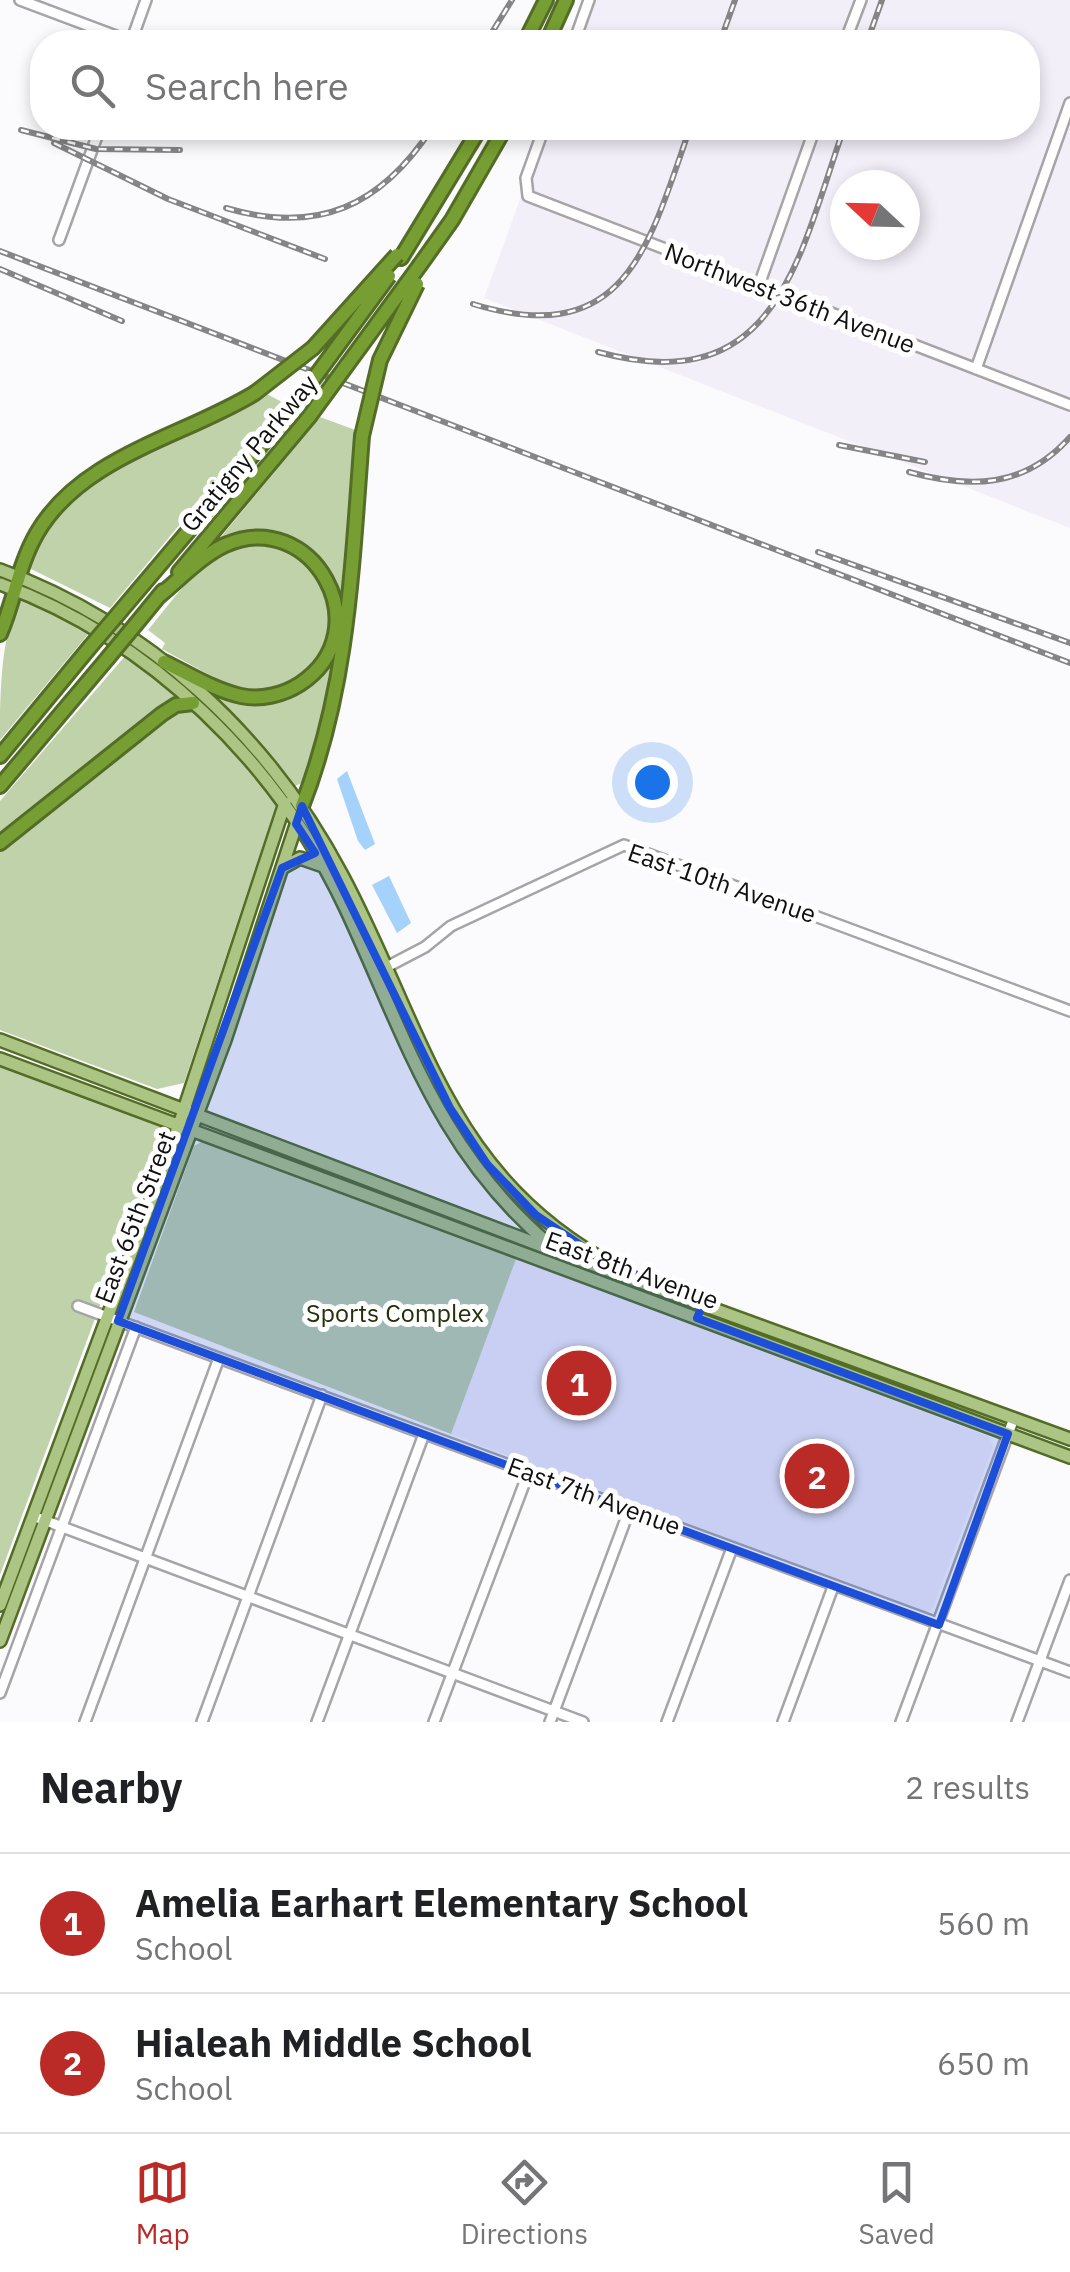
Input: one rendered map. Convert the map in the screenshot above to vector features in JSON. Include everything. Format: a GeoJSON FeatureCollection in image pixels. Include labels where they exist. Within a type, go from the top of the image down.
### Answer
{"type":"FeatureCollection","features":[{"type":"Feature","properties":{"kind":"highway"},"geometry":{"type":"LineString","coordinates":[[531,30],[546,0]]}},
{"type":"Feature","properties":{"kind":"highway"},"geometry":{"type":"LineString","coordinates":[[552,30],[566,0]]}},
{"type":"Feature","properties":{"kind":"highway"},"geometry":{"type":"LineString","coordinates":[[0,634],[18,590],[16,576],[48,516],[79,484],[256,392],[313,348],[419,230],[473,140]]}},
{"type":"Feature","properties":{"kind":"highway","name":"Gratigny Parkway"},"geometry":{"type":"LineString","coordinates":[[0,786],[309,417],[423,266],[498,140]]}},
{"type":"Feature","properties":{"kind":"highway","name":"Gratigny Parkway"},"geometry":{"type":"LineString","coordinates":[[0,756],[290,411],[399,256]]}},
{"type":"Feature","properties":{"kind":"highway"},"geometry":{"type":"LineString","coordinates":[[302,806],[333,715],[347,636],[362,436],[380,360],[423,266]]}},
{"type":"Feature","properties":{"kind":"highway"},"geometry":{"type":"LineString","coordinates":[[158,596],[224,546],[268,539],[287,544],[322,571],[336,606],[336,634],[328,654],[307,679],[288,692],[261,698],[242,696],[164,662]]}},
{"type":"Feature","properties":{"kind":"highway"},"geometry":{"type":"LineString","coordinates":[[0,844],[162,714],[176,705],[193,703]]}},
{"type":"Feature","properties":{"kind":"main road"},"geometry":{"type":"LineString","coordinates":[[0,570],[99,617],[164,662],[232,722],[302,806],[450,1108],[487,1164],[536,1215],[570,1240],[656,1288]]}},
{"type":"Feature","properties":{"kind":"main road"},"geometry":{"type":"LineString","coordinates":[[0,584],[104,636],[193,703],[243,753],[284,805],[324,867],[381,970],[440,1114],[466,1158],[502,1202],[558,1252],[598,1281]]}},
{"type":"Feature","properties":{"kind":"main road","name":"East 65th Street"},"geometry":{"type":"LineString","coordinates":[[0,1606],[38,1518],[112,1319],[290,790]]}},
{"type":"Feature","properties":{"kind":"main road","name":"East 65th Street"},"geometry":{"type":"LineString","coordinates":[[112,1319],[198,1114],[302,806]]}},
{"type":"Feature","properties":{"kind":"main road"},"geometry":{"type":"LineString","coordinates":[[282,868],[300,858],[324,867]]}},
{"type":"Feature","properties":{"kind":"main road","name":"East 8th Avenue"},"geometry":{"type":"LineString","coordinates":[[0,1040],[558,1252],[1070,1439]]}},
{"type":"Feature","properties":{"kind":"main road","name":"East 8th Avenue"},"geometry":{"type":"LineString","coordinates":[[0,1059],[1070,1457]]}},
{"type":"Feature","properties":{"kind":"main road"},"geometry":{"type":"LineString","coordinates":[[346,1188],[352,1172]]}},
{"type":"Feature","properties":{"kind":"main road"},"geometry":{"type":"LineString","coordinates":[[696,1318],[702,1304]]}},
{"type":"Feature","properties":{"kind":"main road"},"geometry":{"type":"LineString","coordinates":[[850,1375],[856,1359]]}},
{"type":"Feature","properties":{"kind":"main road","name":"East 65th Street"},"geometry":{"type":"LineString","coordinates":[[0,1640],[38,1518]]}},
{"type":"Feature","properties":{"kind":"street"},"geometry":{"type":"LineString","coordinates":[[20,0],[99,30]]}},
{"type":"Feature","properties":{"kind":"street"},"geometry":{"type":"LineString","coordinates":[[135,30],[146,0]]}},
{"type":"Feature","properties":{"kind":"street"},"geometry":{"type":"LineString","coordinates":[[578,30],[589,0]]}},
{"type":"Feature","properties":{"kind":"street"},"geometry":{"type":"LineString","coordinates":[[849,30],[860,0]]}},
{"type":"Feature","properties":{"kind":"street"},"geometry":{"type":"LineString","coordinates":[[976,369],[1070,102]]}},
{"type":"Feature","properties":{"kind":"street"},"geometry":{"type":"LineString","coordinates":[[59,240],[96,140]]}},
{"type":"Feature","properties":{"kind":"street","name":"Northwest 36th Avenue"},"geometry":{"type":"LineString","coordinates":[[540,140],[526,178],[528,196],[532,198],[1070,405]]}},
{"type":"Feature","properties":{"kind":"street"},"geometry":{"type":"LineString","coordinates":[[759,285],[811,140]]}},
{"type":"Feature","properties":{"kind":"street","name":"East 10th Avenue"},"geometry":{"type":"LineString","coordinates":[[381,970],[426,947],[451,926],[624,844],[1070,1011]]}},
{"type":"Feature","properties":{"kind":"street","name":"East 7th Avenue"},"geometry":{"type":"LineString","coordinates":[[78,1306],[1070,1672]]}},
{"type":"Feature","properties":{"kind":"street"},"geometry":{"type":"LineString","coordinates":[[0,1692],[136,1327]]}},
{"type":"Feature","properties":{"kind":"street"},"geometry":{"type":"LineString","coordinates":[[84,1722],[219,1358]]}},
{"type":"Feature","properties":{"kind":"street"},"geometry":{"type":"LineString","coordinates":[[202,1722],[322,1395]]}},
{"type":"Feature","properties":{"kind":"street"},"geometry":{"type":"LineString","coordinates":[[901,1722],[1014,1418]]}},
{"type":"Feature","properties":{"kind":"street"},"geometry":{"type":"LineString","coordinates":[[317,1722],[424,1434]]}},
{"type":"Feature","properties":{"kind":"street"},"geometry":{"type":"LineString","coordinates":[[434,1722],[529,1471]]}},
{"type":"Feature","properties":{"kind":"street"},"geometry":{"type":"LineString","coordinates":[[552,1717],[630,1508]]}},
{"type":"Feature","properties":{"kind":"street"},"geometry":{"type":"LineString","coordinates":[[38,1518],[452,1672],[552,1717],[583,1722]]}},
{"type":"Feature","properties":{"kind":"street"},"geometry":{"type":"LineString","coordinates":[[667,1722],[732,1548]]}},
{"type":"Feature","properties":{"kind":"street"},"geometry":{"type":"LineString","coordinates":[[1016,1722],[1070,1580]]}},
{"type":"Feature","properties":{"kind":"street"},"geometry":{"type":"LineString","coordinates":[[783,1722],[833,1586]]}},
{"type":"Feature","properties":{"kind":"highlighted area"},"geometry":{"type":"Polygon","coordinates":[[[302,806],[450,1108],[487,1164],[536,1215],[603,1260],[703,1304],[697,1318],[1008,1434],[939,1625],[118,1321],[282,868],[315,853],[296,824],[302,806]]]}},
{"type":"Feature","properties":{"kind":"shaded area"},"geometry":{"type":"Polygon","coordinates":[[[592,0],[1070,0],[1070,528],[484,298],[542,140],[1040,140],[1040,30],[581,30],[592,0]]]}},
{"type":"Feature","properties":{"kind":"shaded area"},"geometry":{"type":"Polygon","coordinates":[[[516,1259],[990,1437],[993,1447],[932,1610],[927,1613],[451,1434],[516,1259]]]}},
{"type":"Feature","properties":{"kind":"green space"},"geometry":{"type":"Polygon","coordinates":[[[261,391],[282,402],[110,608],[27,567],[48,526],[79,494],[128,462],[261,391]]]}},
{"type":"Feature","properties":{"kind":"green space"},"geometry":{"type":"Polygon","coordinates":[[[320,417],[358,431],[344,610],[326,568],[299,544],[264,535],[220,538],[320,417]]]}},
{"type":"Feature","properties":{"kind":"green space"},"geometry":{"type":"Polygon","coordinates":[[[250,544],[287,550],[313,569],[327,596],[329,627],[319,656],[297,679],[262,690],[216,684],[215,678],[162,649],[165,643],[148,630],[205,567],[233,549],[250,544]]]}},
{"type":"Feature","properties":{"kind":"green space"},"geometry":{"type":"Polygon","coordinates":[[[24,598],[90,632],[0,740],[6,643],[16,609],[24,598]]]}},
{"type":"Feature","properties":{"kind":"green space"},"geometry":{"type":"Polygon","coordinates":[[[337,649],[327,718],[304,782],[293,787],[200,685],[246,692],[300,687],[320,674],[337,649]]]}},
{"type":"Feature","properties":{"kind":"green space"},"geometry":{"type":"Polygon","coordinates":[[[126,655],[179,697],[0,839],[0,801],[126,655]]]}},
{"type":"Feature","properties":{"kind":"green space"},"geometry":{"type":"Polygon","coordinates":[[[177,708],[197,712],[252,769],[276,805],[184,1083],[157,1089],[0,1030],[0,849],[177,708]]]}},
{"type":"Feature","properties":{"kind":"green space"},"geometry":{"type":"Polygon","coordinates":[[[0,1065],[166,1127],[0,1575],[0,1065]]]}},
{"type":"Feature","properties":{"kind":"green space","name":"Sports Complex"},"geometry":{"type":"Polygon","coordinates":[[[201,1142],[516,1259],[451,1434],[134,1312],[194,1146],[201,1142]]]}},
{"type":"Feature","properties":{"kind":"water"},"geometry":{"type":"Polygon","coordinates":[[[347,771],[375,844],[365,850],[358,841],[337,779],[347,771]]]}},
{"type":"Feature","properties":{"kind":"water"},"geometry":{"type":"Polygon","coordinates":[[[389,876],[411,923],[397,933],[372,885],[389,876]]]}},
{"type":"Feature","properties":{"kind":"railway"},"geometry":{"type":"LineString","coordinates":[[493,30],[512,0]]}},
{"type":"Feature","properties":{"kind":"railway"},"geometry":{"type":"LineString","coordinates":[[724,30],[735,0]]}},
{"type":"Feature","properties":{"kind":"railway"},"geometry":{"type":"LineString","coordinates":[[871,30],[882,0]]}},
{"type":"Feature","properties":{"kind":"railway"},"geometry":{"type":"LineString","coordinates":[[21,130],[30,132]]}},
{"type":"Feature","properties":{"kind":"railway"},"geometry":{"type":"LineString","coordinates":[[60,140],[96,149],[180,150]]}},
{"type":"Feature","properties":{"kind":"railway"},"geometry":{"type":"LineString","coordinates":[[226,208],[290,218],[344,207],[369,195],[391,177],[423,140]]}},
{"type":"Feature","properties":{"kind":"railway"},"geometry":{"type":"LineString","coordinates":[[473,304],[525,315],[566,313],[599,300],[624,277],[644,247],[686,140]]}},
{"type":"Feature","properties":{"kind":"railway"},"geometry":{"type":"LineString","coordinates":[[598,352],[658,362],[705,356],[742,337],[771,308],[793,269],[840,140]]}},
{"type":"Feature","properties":{"kind":"railway"},"geometry":{"type":"LineString","coordinates":[[54,143],[168,199],[325,259]]}},
{"type":"Feature","properties":{"kind":"railway"},"geometry":{"type":"LineString","coordinates":[[0,251],[1070,663]]}},
{"type":"Feature","properties":{"kind":"railway"},"geometry":{"type":"LineString","coordinates":[[0,269],[122,321]]}},
{"type":"Feature","properties":{"kind":"railway"},"geometry":{"type":"LineString","coordinates":[[909,472],[954,481],[996,480],[1034,466],[1070,437]]}},
{"type":"Feature","properties":{"kind":"railway"},"geometry":{"type":"LineString","coordinates":[[839,445],[925,462]]}},
{"type":"Feature","properties":{"kind":"railway"},"geometry":{"type":"LineString","coordinates":[[818,552],[1070,643]]}},
{"type":"Feature","properties":{"kind":"place","name":"Amelia Earhart Elementary School"},"geometry":{"type":"Point","coordinates":[579,1383]}},
{"type":"Feature","properties":{"kind":"place","name":"Hialeah Middle School"},"geometry":{"type":"Point","coordinates":[817,1476]}}]}
